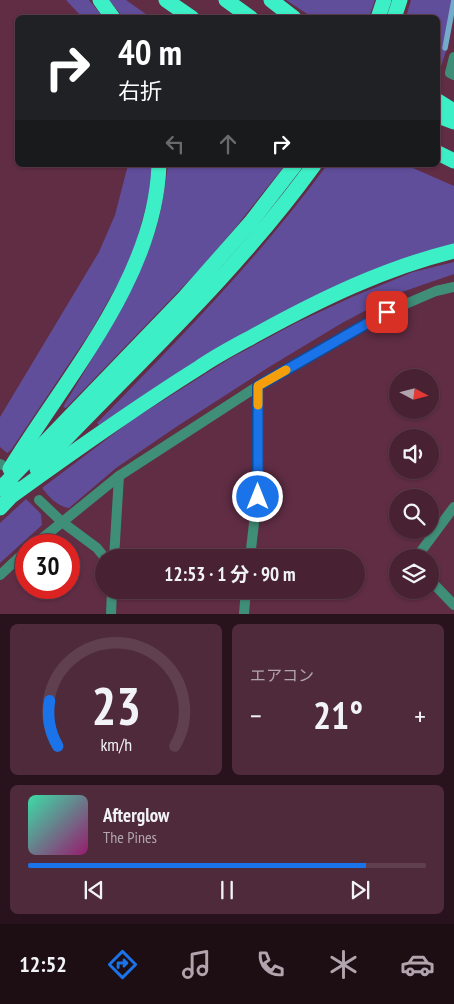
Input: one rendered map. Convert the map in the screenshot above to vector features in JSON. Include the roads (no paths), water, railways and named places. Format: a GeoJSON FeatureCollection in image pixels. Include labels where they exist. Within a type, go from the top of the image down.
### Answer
{"type":"FeatureCollection","features":[{"type":"Feature","properties":{"kind":"highway"},"geometry":{"type":"LineString","coordinates":[[100,0],[111,15]]}},
{"type":"Feature","properties":{"kind":"highway"},"geometry":{"type":"LineString","coordinates":[[166,0],[188,15]]}},
{"type":"Feature","properties":{"kind":"highway"},"geometry":{"type":"LineString","coordinates":[[226,0],[247,15]]}},
{"type":"Feature","properties":{"kind":"highway"},"geometry":{"type":"LineString","coordinates":[[271,0],[290,15]]}},
{"type":"Feature","properties":{"kind":"highway"},"geometry":{"type":"LineString","coordinates":[[379,15],[384,0]]}},
{"type":"Feature","properties":{"kind":"highway"},"geometry":{"type":"LineString","coordinates":[[395,15],[400,0]]}},
{"type":"Feature","properties":{"kind":"highway"},"geometry":{"type":"LineString","coordinates":[[440,102],[454,111]]}},
{"type":"Feature","properties":{"kind":"highway"},"geometry":{"type":"LineString","coordinates":[[440,117],[454,122]]}},
{"type":"Feature","properties":{"kind":"highway"},"geometry":{"type":"LineString","coordinates":[[440,154],[454,161]]}},
{"type":"Feature","properties":{"kind":"highway"},"geometry":{"type":"LineString","coordinates":[[0,508],[4,490],[32,434],[80,364],[123,291],[147,232],[156,199],[159,167]]}},
{"type":"Feature","properties":{"kind":"highway"},"geometry":{"type":"LineString","coordinates":[[4,490],[184,298],[251,222],[292,167]]}},
{"type":"Feature","properties":{"kind":"highway"},"geometry":{"type":"LineString","coordinates":[[4,490],[197,306],[264,230],[312,167]]}},
{"type":"Feature","properties":{"kind":"highway"},"geometry":{"type":"LineString","coordinates":[[4,490],[113,423],[202,365],[306,307],[373,277],[420,260],[454,252]]}},
{"type":"Feature","properties":{"kind":"street"},"geometry":{"type":"LineString","coordinates":[[454,57],[450,73],[454,75]]}},
{"type":"Feature","properties":{"kind":"street"},"geometry":{"type":"LineString","coordinates":[[47,534],[118,476],[258,386],[387,312],[436,291],[454,287]]}},
{"type":"Feature","properties":{"kind":"street"},"geometry":{"type":"LineString","coordinates":[[251,549],[258,497],[258,386]]}},
{"type":"Feature","properties":{"kind":"street"},"geometry":{"type":"LineString","coordinates":[[114,549],[118,476]]}},
{"type":"Feature","properties":{"kind":"street"},"geometry":{"type":"LineString","coordinates":[[39,500],[62,522],[98,549]]}},
{"type":"Feature","properties":{"kind":"street"},"geometry":{"type":"LineString","coordinates":[[423,549],[454,507]]}},
{"type":"Feature","properties":{"kind":"street"},"geometry":{"type":"LineString","coordinates":[[0,575],[15,561]]}},
{"type":"Feature","properties":{"kind":"street"},"geometry":{"type":"LineString","coordinates":[[439,589],[454,605]]}},
{"type":"Feature","properties":{"kind":"street"},"geometry":{"type":"LineString","coordinates":[[111,614],[112,599]]}},
{"type":"Feature","properties":{"kind":"street"},"geometry":{"type":"LineString","coordinates":[[244,614],[245,599]]}},
{"type":"Feature","properties":{"kind":"waterway"},"geometry":{"type":"LineString","coordinates":[[445,48],[454,0]]}}]}
